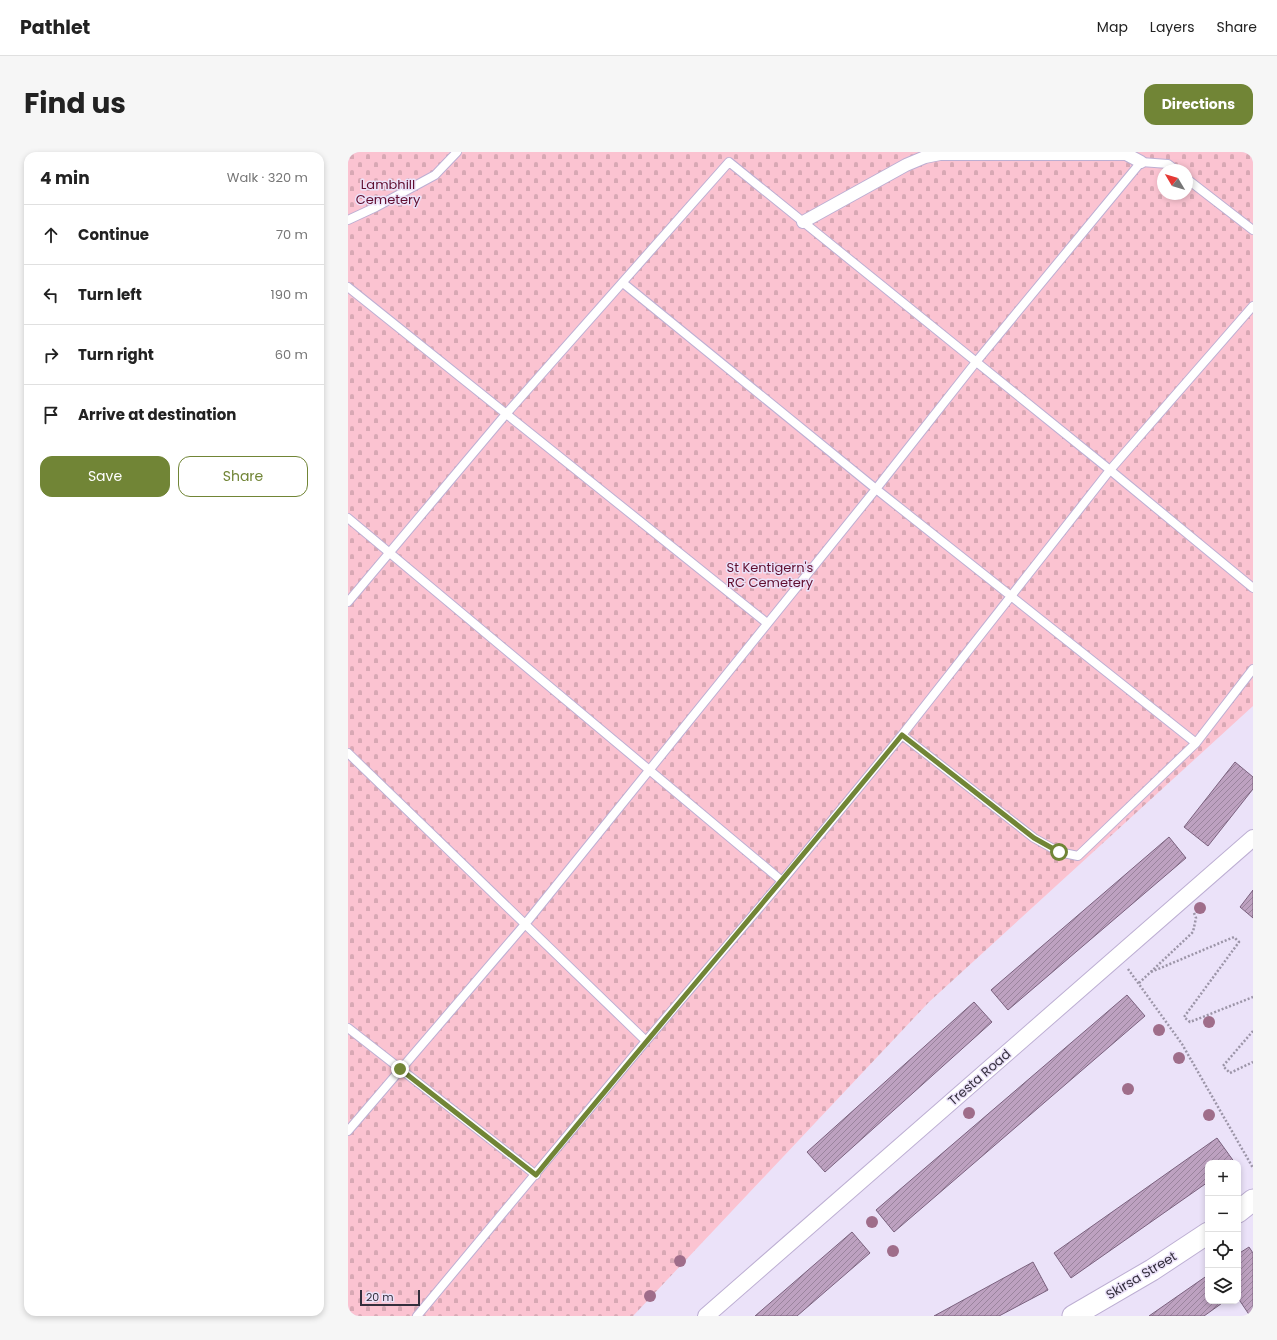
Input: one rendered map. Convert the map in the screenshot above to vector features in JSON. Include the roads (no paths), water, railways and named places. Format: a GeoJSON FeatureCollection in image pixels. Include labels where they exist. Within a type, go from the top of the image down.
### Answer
{"type":"FeatureCollection","features":[{"type":"Feature","properties":{"kind":"street"},"geometry":{"type":"LineString","coordinates":[[803,222],[906,165],[925,157],[940,154],[1126,154],[1141,162]]}},
{"type":"Feature","properties":{"kind":"street","name":"Tresta Road"},"geometry":{"type":"LineString","coordinates":[[706,1316],[1253,838]]}},
{"type":"Feature","properties":{"kind":"street"},"geometry":{"type":"LineString","coordinates":[[1241,1210],[1253,1200]]}},
{"type":"Feature","properties":{"kind":"street","name":"Skirsa Street"},"geometry":{"type":"LineString","coordinates":[[1073,1316],[1152,1270],[1205,1235]]}},
{"type":"Feature","properties":{"kind":"lane"},"geometry":{"type":"LineString","coordinates":[[348,220],[376,207],[435,175],[457,152]]}},
{"type":"Feature","properties":{"kind":"lane"},"geometry":{"type":"LineString","coordinates":[[348,602],[506,414],[729,162],[1110,470],[1253,588]]}},
{"type":"Feature","properties":{"kind":"lane"},"geometry":{"type":"LineString","coordinates":[[348,1131],[526,923],[876,489],[976,362],[1141,162],[1168,164]]}},
{"type":"Feature","properties":{"kind":"lane"},"geometry":{"type":"LineString","coordinates":[[1193,184],[1253,230]]}},
{"type":"Feature","properties":{"kind":"lane"},"geometry":{"type":"LineString","coordinates":[[623,283],[876,489],[1196,743]]}},
{"type":"Feature","properties":{"kind":"lane"},"geometry":{"type":"LineString","coordinates":[[348,287],[767,623]]}},
{"type":"Feature","properties":{"kind":"lane"},"geometry":{"type":"LineString","coordinates":[[417,1316],[536,1175],[646,1041],[782,881],[902,735],[1110,470],[1253,306]]}},
{"type":"Feature","properties":{"kind":"lane"},"geometry":{"type":"LineString","coordinates":[[348,518],[782,881]]}},
{"type":"Feature","properties":{"kind":"lane"},"geometry":{"type":"LineString","coordinates":[[902,735],[1034,838],[1059,852],[1078,856],[1196,743],[1253,669]]}},
{"type":"Feature","properties":{"kind":"lane"},"geometry":{"type":"LineString","coordinates":[[348,752],[646,1041]]}},
{"type":"Feature","properties":{"kind":"lane"},"geometry":{"type":"LineString","coordinates":[[348,1028],[536,1175]]}},
{"type":"Feature","properties":{"kind":"park label","name":"Lambhill Cemetery"},"geometry":{"type":"Point","coordinates":[388,192]}},
{"type":"Feature","properties":{"kind":"park label","name":"St Kentigern's RC Cemetery"},"geometry":{"type":"Point","coordinates":[770,574]}}]}
